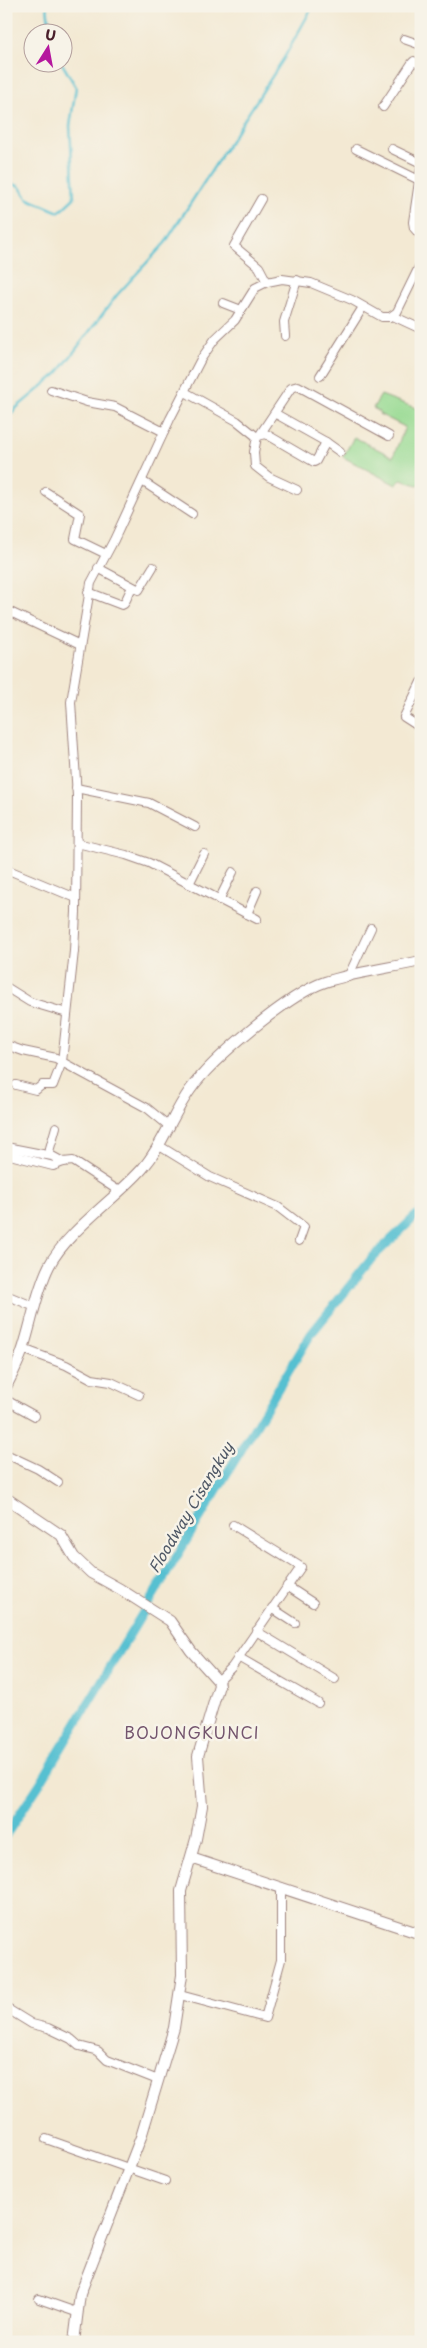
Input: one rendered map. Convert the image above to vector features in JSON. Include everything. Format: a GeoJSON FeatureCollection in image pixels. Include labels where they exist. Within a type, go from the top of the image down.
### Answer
{"type":"FeatureCollection","features":[{"type":"Feature","properties":{"kind":"street"},"geometry":{"type":"LineString","coordinates":[[404,39],[421,45]]}},
{"type":"Feature","properties":{"kind":"street"},"geometry":{"type":"LineString","coordinates":[[383,107],[412,62],[414,61],[421,65]]}},
{"type":"Feature","properties":{"kind":"street"},"geometry":{"type":"LineString","coordinates":[[356,149],[420,180]]}},
{"type":"Feature","properties":{"kind":"street"},"geometry":{"type":"LineString","coordinates":[[392,149],[421,164]]}},
{"type":"Feature","properties":{"kind":"street"},"geometry":{"type":"LineString","coordinates":[[421,168],[413,222],[414,228],[421,236]]}},
{"type":"Feature","properties":{"kind":"street"},"geometry":{"type":"LineString","coordinates":[[261,199],[234,246],[259,267],[267,282]]}},
{"type":"Feature","properties":{"kind":"street"},"geometry":{"type":"LineString","coordinates":[[393,316],[397,312],[421,263]]}},
{"type":"Feature","properties":{"kind":"street"},"geometry":{"type":"LineString","coordinates":[[16,1085],[36,1090],[42,1085],[53,1085],[62,1062],[74,951],[76,898],[76,788],[71,702],[88,592],[98,568],[142,482],[164,432],[210,345],[230,325],[255,288],[282,278],[297,280],[329,290],[382,317],[393,316],[421,329]]}},
{"type":"Feature","properties":{"kind":"street"},"geometry":{"type":"LineString","coordinates":[[285,336],[284,322],[297,280]]}},
{"type":"Feature","properties":{"kind":"street"},"geometry":{"type":"LineString","coordinates":[[223,303],[241,310]]}},
{"type":"Feature","properties":{"kind":"street"},"geometry":{"type":"LineString","coordinates":[[320,376],[363,307]]}},
{"type":"Feature","properties":{"kind":"street"},"geometry":{"type":"LineString","coordinates":[[297,490],[268,477],[255,466],[254,452],[259,435],[276,414],[291,388],[298,386],[389,436]]}},
{"type":"Feature","properties":{"kind":"street"},"geometry":{"type":"LineString","coordinates":[[51,390],[87,402],[115,407],[164,432]]}},
{"type":"Feature","properties":{"kind":"street"},"geometry":{"type":"LineString","coordinates":[[185,392],[259,435],[274,438],[314,462],[326,442]]}},
{"type":"Feature","properties":{"kind":"street"},"geometry":{"type":"LineString","coordinates":[[276,414],[340,452]]}},
{"type":"Feature","properties":{"kind":"street"},"geometry":{"type":"LineString","coordinates":[[142,482],[192,514]]}},
{"type":"Feature","properties":{"kind":"street"},"geometry":{"type":"LineString","coordinates":[[46,492],[80,514],[75,539],[106,554]]}},
{"type":"Feature","properties":{"kind":"street"},"geometry":{"type":"LineString","coordinates":[[98,568],[137,590],[142,588],[153,567]]}},
{"type":"Feature","properties":{"kind":"street"},"geometry":{"type":"LineString","coordinates":[[88,592],[122,605],[132,587]]}},
{"type":"Feature","properties":{"kind":"street"},"geometry":{"type":"LineString","coordinates":[[6,610],[80,645]]}},
{"type":"Feature","properties":{"kind":"street"},"geometry":{"type":"LineString","coordinates":[[420,687],[404,717],[421,728]]}},
{"type":"Feature","properties":{"kind":"street"},"geometry":{"type":"LineString","coordinates":[[76,788],[149,803],[195,827]]}},
{"type":"Feature","properties":{"kind":"street"},"geometry":{"type":"LineString","coordinates":[[77,843],[126,854],[148,863],[257,919]]}},
{"type":"Feature","properties":{"kind":"street"},"geometry":{"type":"LineString","coordinates":[[189,884],[204,854]]}},
{"type":"Feature","properties":{"kind":"street"},"geometry":{"type":"LineString","coordinates":[[6,869],[76,898]]}},
{"type":"Feature","properties":{"kind":"street"},"geometry":{"type":"LineString","coordinates":[[219,900],[233,872]]}},
{"type":"Feature","properties":{"kind":"street"},"geometry":{"type":"LineString","coordinates":[[247,914],[257,891]]}},
{"type":"Feature","properties":{"kind":"street"},"geometry":{"type":"LineString","coordinates":[[348,977],[372,928]]}},
{"type":"Feature","properties":{"kind":"street"},"geometry":{"type":"LineString","coordinates":[[6,1387],[23,1349],[34,1307],[50,1265],[59,1251],[145,1166],[170,1128],[186,1096],[213,1064],[304,992],[325,982],[421,961]]}},
{"type":"Feature","properties":{"kind":"street"},"geometry":{"type":"LineString","coordinates":[[6,987],[18,992],[30,1002],[67,1013]]}},
{"type":"Feature","properties":{"kind":"street"},"geometry":{"type":"LineString","coordinates":[[6,1045],[19,1050],[56,1058],[146,1108],[170,1128]]}},
{"type":"Feature","properties":{"kind":"street"},"geometry":{"type":"LineString","coordinates":[[48,1155],[56,1127]]}},
{"type":"Feature","properties":{"kind":"street"},"geometry":{"type":"LineString","coordinates":[[158,1145],[210,1177],[278,1208],[304,1227],[300,1241]]}},
{"type":"Feature","properties":{"kind":"street"},"geometry":{"type":"LineString","coordinates":[[6,1147],[48,1155],[63,1162]]}},
{"type":"Feature","properties":{"kind":"street"},"geometry":{"type":"LineString","coordinates":[[6,1154],[53,1166],[73,1161],[118,1192]]}},
{"type":"Feature","properties":{"kind":"street"},"geometry":{"type":"LineString","coordinates":[[6,1295],[34,1307]]}},
{"type":"Feature","properties":{"kind":"street"},"geometry":{"type":"LineString","coordinates":[[23,1349],[66,1365],[92,1379],[111,1382],[139,1395]]}},
{"type":"Feature","properties":{"kind":"street"},"geometry":{"type":"LineString","coordinates":[[6,1400],[35,1416]]}},
{"type":"Feature","properties":{"kind":"street"},"geometry":{"type":"LineString","coordinates":[[6,1454],[38,1469],[58,1482]]}},
{"type":"Feature","properties":{"kind":"street"},"geometry":{"type":"LineString","coordinates":[[6,1498],[61,1535],[74,1557],[91,1573],[170,1621],[191,1651],[218,1681]]}},
{"type":"Feature","properties":{"kind":"street"},"geometry":{"type":"LineString","coordinates":[[74,2342],[76,2312],[80,2294],[128,2169],[174,2028],[180,1995],[183,1950],[180,1903],[202,1806],[198,1756],[208,1718],[218,1692],[218,1681],[238,1658],[301,1567],[233,1525]]}},
{"type":"Feature","properties":{"kind":"street"},"geometry":{"type":"LineString","coordinates":[[287,1586],[313,1603]]}},
{"type":"Feature","properties":{"kind":"street"},"geometry":{"type":"LineString","coordinates":[[272,1608],[295,1624]]}},
{"type":"Feature","properties":{"kind":"street"},"geometry":{"type":"LineString","coordinates":[[256,1631],[335,1679]]}},
{"type":"Feature","properties":{"kind":"street"},"geometry":{"type":"LineString","coordinates":[[238,1658],[318,1703]]}},
{"type":"Feature","properties":{"kind":"street"},"geometry":{"type":"LineString","coordinates":[[191,1858],[421,1934]]}},
{"type":"Feature","properties":{"kind":"street"},"geometry":{"type":"LineString","coordinates":[[180,1995],[265,2018],[280,1960],[281,1887]]}},
{"type":"Feature","properties":{"kind":"street"},"geometry":{"type":"LineString","coordinates":[[6,2008],[32,2024],[48,2028],[71,2039],[79,2046],[98,2052],[105,2059],[158,2080]]}},
{"type":"Feature","properties":{"kind":"street"},"geometry":{"type":"LineString","coordinates":[[46,2139],[164,2181]]}},
{"type":"Feature","properties":{"kind":"street"},"geometry":{"type":"LineString","coordinates":[[38,2299],[76,2312]]}},
{"type":"Feature","properties":{"kind":"green space"},"geometry":{"type":"Polygon","coordinates":[[[381,395],[421,410],[421,486],[401,480],[396,485],[343,457],[354,437],[393,457],[405,427],[379,414],[380,412],[373,408],[381,395]]]}},
{"type":"Feature","properties":{"kind":"waterway"},"geometry":{"type":"LineString","coordinates":[[47,6],[49,22]]}},
{"type":"Feature","properties":{"kind":"waterway"},"geometry":{"type":"LineString","coordinates":[[6,420],[15,409],[58,373],[117,295],[165,243],[284,58],[313,6]]}},
{"type":"Feature","properties":{"kind":"waterway"},"geometry":{"type":"LineString","coordinates":[[6,183],[19,186],[28,199],[59,212],[74,198],[70,126],[76,87],[67,72]]}},
{"type":"Feature","properties":{"kind":"waterway","name":"Floodway Cisangkuy"},"geometry":{"type":"LineString","coordinates":[[6,1835],[39,1785],[311,1334],[373,1257],[421,1211]]}},
{"type":"Feature","properties":{"kind":"district","name":"BOJONGKUNCI"},"geometry":{"type":"Point","coordinates":[192,1732]}}]}
